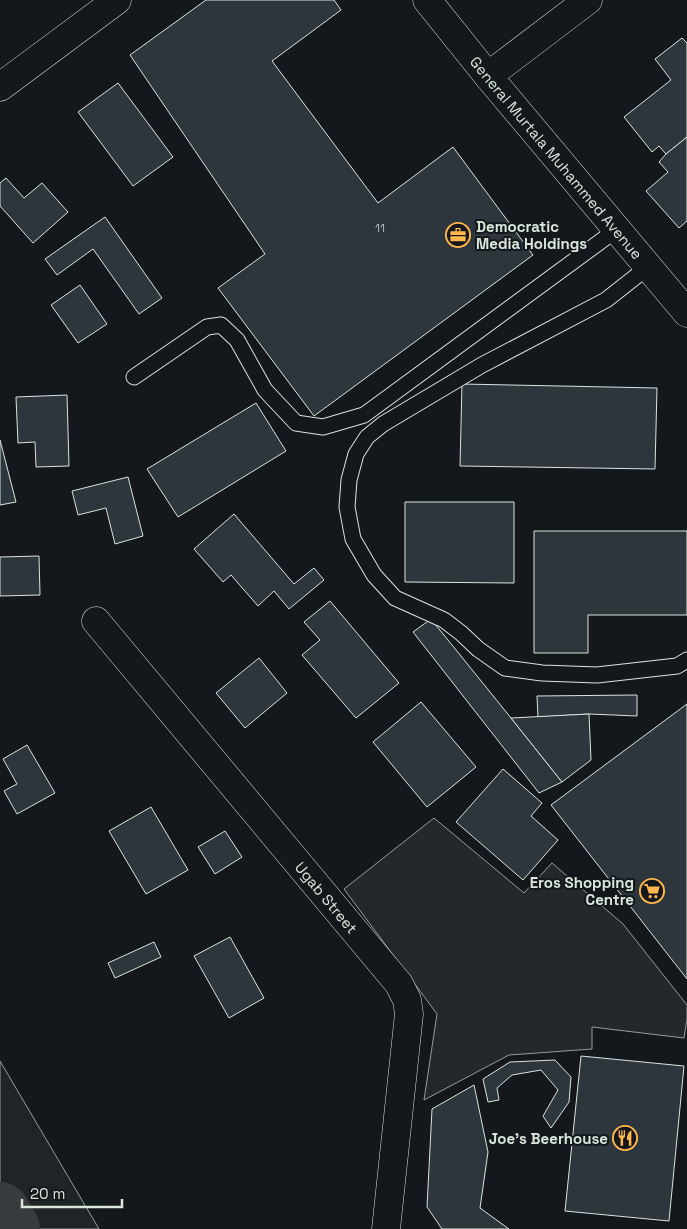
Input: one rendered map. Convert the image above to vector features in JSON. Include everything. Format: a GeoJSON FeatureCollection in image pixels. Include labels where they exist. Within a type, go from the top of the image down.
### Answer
{"type":"FeatureCollection","features":[{"type":"Feature","properties":{"kind":"street"},"geometry":{"type":"LineString","coordinates":[[0,87],[117,0]]}},
{"type":"Feature","properties":{"kind":"street","name":"General Murtala Muhammed Avenue"},"geometry":{"type":"LineString","coordinates":[[426,0],[687,313]]}},
{"type":"Feature","properties":{"kind":"street"},"geometry":{"type":"LineString","coordinates":[[488,76],[588,0]]}},
{"type":"Feature","properties":{"kind":"street","name":"Ugab Street"},"geometry":{"type":"LineString","coordinates":[[96,621],[399,984],[407,1000],[409,1014],[386,1229]]}},
{"type":"Feature","properties":{"kind":"lane"},"geometry":{"type":"LineString","coordinates":[[134,377],[207,327],[221,325],[237,340],[265,390],[296,423],[323,427],[344,422],[364,414],[616,230]]}},
{"type":"Feature","properties":{"kind":"lane"},"geometry":{"type":"LineString","coordinates":[[648,267],[606,300],[482,365],[383,424],[367,437],[356,454],[349,480],[347,507],[353,539],[374,575],[395,598],[444,620],[462,633],[478,649],[505,668],[542,673],[597,675],[677,666],[687,660]]}},
{"type":"Feature","properties":{"kind":"shaded area"},"geometry":{"type":"Polygon","coordinates":[[[434,818],[524,893],[552,863],[623,924],[687,1005],[684,1038],[592,1027],[592,1049],[509,1055],[424,1100],[437,1014],[344,889],[434,818]]]}},
{"type":"Feature","properties":{"kind":"shaded area"},"geometry":{"type":"Polygon","coordinates":[[[0,1061],[99,1229],[0,1229],[0,1061]]]}},
{"type":"Feature","properties":{"kind":"building"},"geometry":{"type":"Polygon","coordinates":[[[206,0],[334,0],[341,10],[272,61],[378,203],[453,147],[533,255],[314,416],[218,288],[265,254],[130,55],[206,0]]]}},
{"type":"Feature","properties":{"kind":"building"},"geometry":{"type":"Polygon","coordinates":[[[682,38],[687,43],[687,137],[666,154],[659,146],[652,152],[624,117],[671,80],[655,59],[682,38]]]}},
{"type":"Feature","properties":{"kind":"building"},"geometry":{"type":"Polygon","coordinates":[[[118,83],[173,157],[133,186],[78,112],[118,83]]]}},
{"type":"Feature","properties":{"kind":"building"},"geometry":{"type":"Polygon","coordinates":[[[687,137],[687,221],[679,228],[646,191],[668,172],[659,162],[687,137]]]}},
{"type":"Feature","properties":{"kind":"building"},"geometry":{"type":"Polygon","coordinates":[[[6,178],[24,198],[42,183],[68,212],[33,243],[0,206],[0,183],[6,178]]]}},
{"type":"Feature","properties":{"kind":"building"},"geometry":{"type":"Polygon","coordinates":[[[105,217],[162,298],[139,314],[93,249],[57,275],[45,259],[105,217]]]}},
{"type":"Feature","properties":{"kind":"building"},"geometry":{"type":"Polygon","coordinates":[[[80,285],[107,324],[78,343],[51,305],[80,285]]]}},
{"type":"Feature","properties":{"kind":"building"},"geometry":{"type":"Polygon","coordinates":[[[462,384],[657,388],[655,469],[460,466],[462,384]]]}},
{"type":"Feature","properties":{"kind":"building"},"geometry":{"type":"Polygon","coordinates":[[[67,395],[69,466],[36,467],[35,442],[18,443],[16,397],[67,395]]]}},
{"type":"Feature","properties":{"kind":"building"},"geometry":{"type":"Polygon","coordinates":[[[256,403],[286,451],[178,517],[147,469],[256,403]]]}},
{"type":"Feature","properties":{"kind":"building"},"geometry":{"type":"Polygon","coordinates":[[[0,440],[16,502],[0,505],[0,440]]]}},
{"type":"Feature","properties":{"kind":"building"},"geometry":{"type":"Polygon","coordinates":[[[128,477],[143,536],[115,544],[106,508],[78,515],[72,491],[128,477]]]}},
{"type":"Feature","properties":{"kind":"building"},"geometry":{"type":"Polygon","coordinates":[[[405,502],[514,502],[514,583],[405,582],[405,502]]]}},
{"type":"Feature","properties":{"kind":"building"},"geometry":{"type":"Polygon","coordinates":[[[234,514],[294,584],[314,568],[324,580],[289,609],[274,591],[258,606],[231,575],[223,582],[194,549],[234,514]]]}},
{"type":"Feature","properties":{"kind":"building"},"geometry":{"type":"Polygon","coordinates":[[[534,531],[687,531],[687,615],[588,615],[588,653],[534,653],[534,531]]]}},
{"type":"Feature","properties":{"kind":"building"},"geometry":{"type":"Polygon","coordinates":[[[39,556],[40,595],[0,596],[0,557],[39,556]]]}},
{"type":"Feature","properties":{"kind":"building"},"geometry":{"type":"Polygon","coordinates":[[[330,601],[399,683],[356,718],[302,655],[320,640],[304,622],[330,601]]]}},
{"type":"Feature","properties":{"kind":"building"},"geometry":{"type":"Polygon","coordinates":[[[431,619],[562,782],[539,793],[413,632],[431,619]]]}},
{"type":"Feature","properties":{"kind":"building"},"geometry":{"type":"Polygon","coordinates":[[[259,658],[287,693],[245,728],[216,693],[259,658]]]}},
{"type":"Feature","properties":{"kind":"building"},"geometry":{"type":"Polygon","coordinates":[[[637,695],[637,716],[589,714],[538,717],[537,696],[637,695]]]}},
{"type":"Feature","properties":{"kind":"building"},"geometry":{"type":"Polygon","coordinates":[[[421,702],[476,767],[427,807],[373,742],[421,702]]]}},
{"type":"Feature","properties":{"kind":"building","name":"Eros Shopping Centre"},"geometry":{"type":"Polygon","coordinates":[[[687,704],[687,979],[551,805],[687,704]]]}},
{"type":"Feature","properties":{"kind":"building"},"geometry":{"type":"Polygon","coordinates":[[[589,714],[591,760],[562,782],[511,718],[589,714]]]}},
{"type":"Feature","properties":{"kind":"building"},"geometry":{"type":"Polygon","coordinates":[[[27,745],[55,793],[17,814],[4,791],[17,784],[3,759],[27,745]]]}},
{"type":"Feature","properties":{"kind":"building"},"geometry":{"type":"Polygon","coordinates":[[[503,769],[542,803],[531,816],[558,840],[523,880],[456,822],[503,769]]]}},
{"type":"Feature","properties":{"kind":"building"},"geometry":{"type":"Polygon","coordinates":[[[151,807],[188,870],[146,894],[109,831],[151,807]]]}},
{"type":"Feature","properties":{"kind":"building"},"geometry":{"type":"Polygon","coordinates":[[[225,831],[242,857],[215,874],[198,847],[225,831]]]}},
{"type":"Feature","properties":{"kind":"building"},"geometry":{"type":"Polygon","coordinates":[[[230,937],[264,998],[229,1018],[194,956],[230,937]]]}},
{"type":"Feature","properties":{"kind":"building"},"geometry":{"type":"Polygon","coordinates":[[[154,942],[161,957],[115,978],[108,963],[154,942]]]}},
{"type":"Feature","properties":{"kind":"building","name":"Joe's Beerhouse"},"geometry":{"type":"Polygon","coordinates":[[[581,1056],[684,1066],[669,1221],[565,1211],[581,1056]]]}},
{"type":"Feature","properties":{"kind":"building"},"geometry":{"type":"Polygon","coordinates":[[[555,1060],[571,1077],[569,1102],[551,1128],[543,1116],[558,1090],[541,1070],[512,1075],[497,1088],[499,1100],[488,1102],[483,1079],[510,1062],[555,1060]]]}},
{"type":"Feature","properties":{"kind":"building"},"geometry":{"type":"Polygon","coordinates":[[[474,1085],[488,1152],[480,1208],[509,1229],[442,1229],[427,1207],[432,1109],[474,1085]]]}},
{"type":"Feature","properties":{"kind":"waterway"},"geometry":{"type":"LineString","coordinates":[[0,1212],[10,1229]]}},
{"type":"Feature","properties":{"kind":"place","name":"Democratic Media Holdings"},"geometry":{"type":"Point","coordinates":[458,235]}},
{"type":"Feature","properties":{"kind":"place","name":"Eros Shopping Centre"},"geometry":{"type":"Point","coordinates":[652,891]}},
{"type":"Feature","properties":{"kind":"place","name":"Joe's Beerhouse"},"geometry":{"type":"Point","coordinates":[625,1138]}}]}
